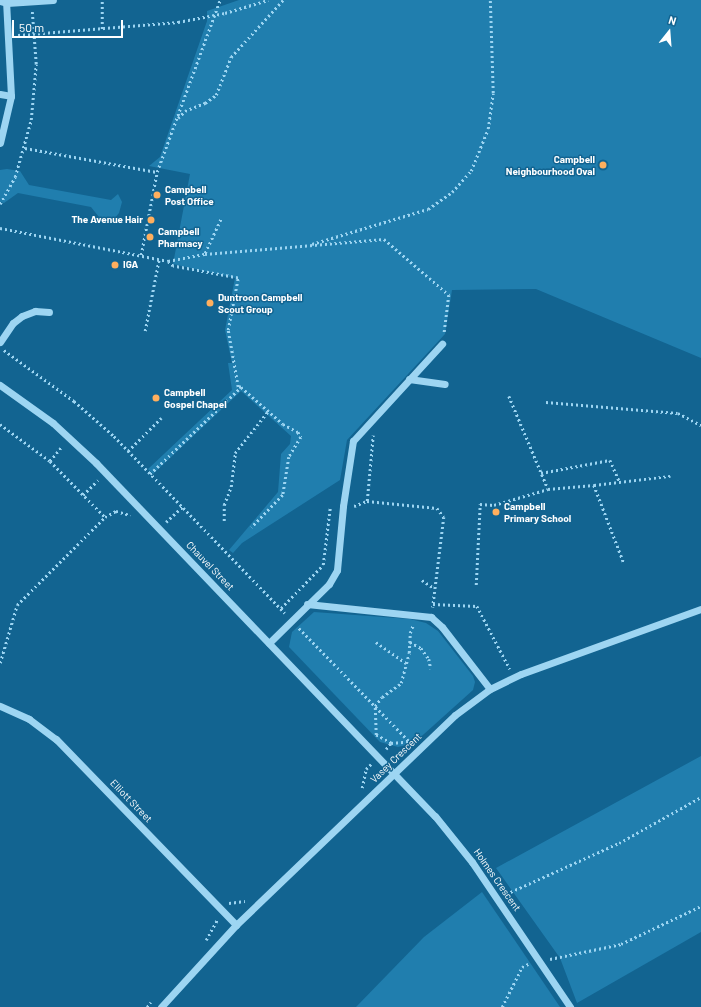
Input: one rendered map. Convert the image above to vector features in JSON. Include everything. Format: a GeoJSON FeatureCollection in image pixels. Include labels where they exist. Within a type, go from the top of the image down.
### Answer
{"type":"FeatureCollection","features":[{"type":"Feature","properties":{"kind":"street"},"geometry":{"type":"LineString","coordinates":[[0,143],[12,96],[4,1],[53,0]]}},
{"type":"Feature","properties":{"kind":"street"},"geometry":{"type":"LineString","coordinates":[[0,94],[12,96]]}},
{"type":"Feature","properties":{"kind":"street"},"geometry":{"type":"LineString","coordinates":[[0,342],[13,323],[22,316],[35,311],[49,312]]}},
{"type":"Feature","properties":{"kind":"street"},"geometry":{"type":"LineString","coordinates":[[269,643],[329,584],[337,570],[351,445],[442,344]]}},
{"type":"Feature","properties":{"kind":"street"},"geometry":{"type":"LineString","coordinates":[[409,379],[445,384]]}},
{"type":"Feature","properties":{"kind":"street","name":"Chauvel Street"},"geometry":{"type":"LineString","coordinates":[[0,385],[69,436],[106,472],[394,774]]}},
{"type":"Feature","properties":{"kind":"street"},"geometry":{"type":"LineString","coordinates":[[308,604],[420,614],[431,617],[442,627],[490,689]]}},
{"type":"Feature","properties":{"kind":"street","name":"Vasey Crescent"},"geometry":{"type":"LineString","coordinates":[[161,1007],[236,925],[455,715],[490,689],[521,674],[701,609]]}},
{"type":"Feature","properties":{"kind":"street","name":"Elliott Street"},"geometry":{"type":"LineString","coordinates":[[0,706],[29,719],[56,739],[236,925]]}},
{"type":"Feature","properties":{"kind":"street","name":"Holmes Crescent"},"geometry":{"type":"LineString","coordinates":[[394,774],[453,836],[497,897],[570,1007]]}},
{"type":"Feature","properties":{"kind":"path"},"geometry":{"type":"LineString","coordinates":[[102,0],[102,29]]}},
{"type":"Feature","properties":{"kind":"path"},"geometry":{"type":"LineString","coordinates":[[141,255],[157,172],[220,0]]}},
{"type":"Feature","properties":{"kind":"path"},"geometry":{"type":"LineString","coordinates":[[34,34],[150,26],[215,15],[268,0]]}},
{"type":"Feature","properties":{"kind":"path"},"geometry":{"type":"LineString","coordinates":[[176,120],[185,111],[205,103],[216,95],[232,56],[283,0]]}},
{"type":"Feature","properties":{"kind":"path"},"geometry":{"type":"LineString","coordinates":[[307,245],[428,209],[452,192],[471,171],[488,129],[493,93],[490,0]]}},
{"type":"Feature","properties":{"kind":"path"},"geometry":{"type":"LineString","coordinates":[[0,204],[11,186],[25,148],[35,92],[32,8]]}},
{"type":"Feature","properties":{"kind":"path"},"geometry":{"type":"LineString","coordinates":[[25,148],[157,172]]}},
{"type":"Feature","properties":{"kind":"path"},"geometry":{"type":"LineString","coordinates":[[205,254],[221,218]]}},
{"type":"Feature","properties":{"kind":"path"},"geometry":{"type":"LineString","coordinates":[[0,228],[168,261],[205,254],[384,239],[449,295],[442,344]]}},
{"type":"Feature","properties":{"kind":"path"},"geometry":{"type":"LineString","coordinates":[[145,331],[159,259]]}},
{"type":"Feature","properties":{"kind":"path"},"geometry":{"type":"LineString","coordinates":[[168,261],[173,266],[238,278],[228,330],[238,387],[241,387],[269,410],[283,424],[298,432],[301,437],[289,457],[283,496],[252,527]]}},
{"type":"Feature","properties":{"kind":"path"},"geometry":{"type":"LineString","coordinates":[[0,347],[74,401],[128,451],[419,750]]}},
{"type":"Feature","properties":{"kind":"path"},"geometry":{"type":"LineString","coordinates":[[150,474],[241,387]]}},
{"type":"Feature","properties":{"kind":"path"},"geometry":{"type":"LineString","coordinates":[[510,396],[548,489]]}},
{"type":"Feature","properties":{"kind":"path"},"geometry":{"type":"LineString","coordinates":[[546,402],[678,413],[701,425]]}},
{"type":"Feature","properties":{"kind":"path"},"geometry":{"type":"LineString","coordinates":[[224,521],[224,505],[231,487],[235,453],[269,410]]}},
{"type":"Feature","properties":{"kind":"path"},"geometry":{"type":"LineString","coordinates":[[128,451],[161,418]]}},
{"type":"Feature","properties":{"kind":"path"},"geometry":{"type":"LineString","coordinates":[[0,424],[50,461],[105,517]]}},
{"type":"Feature","properties":{"kind":"path"},"geometry":{"type":"LineString","coordinates":[[367,501],[373,432]]}},
{"type":"Feature","properties":{"kind":"path"},"geometry":{"type":"LineString","coordinates":[[50,461],[69,436]]}},
{"type":"Feature","properties":{"kind":"path"},"geometry":{"type":"LineString","coordinates":[[541,474],[610,460],[620,482]]}},
{"type":"Feature","properties":{"kind":"path"},"geometry":{"type":"LineString","coordinates":[[83,495],[106,472]]}},
{"type":"Feature","properties":{"kind":"path"},"geometry":{"type":"LineString","coordinates":[[476,585],[480,504],[494,505],[548,489],[670,476]]}},
{"type":"Feature","properties":{"kind":"path"},"geometry":{"type":"LineString","coordinates":[[594,485],[624,563]]}},
{"type":"Feature","properties":{"kind":"path"},"geometry":{"type":"LineString","coordinates":[[281,608],[323,565],[331,505],[352,507],[367,501],[437,508],[444,517],[431,617]]}},
{"type":"Feature","properties":{"kind":"path"},"geometry":{"type":"LineString","coordinates":[[160,528],[182,507]]}},
{"type":"Feature","properties":{"kind":"path"},"geometry":{"type":"LineString","coordinates":[[0,662],[17,605],[105,517],[116,511],[130,514],[135,520]]}},
{"type":"Feature","properties":{"kind":"path"},"geometry":{"type":"LineString","coordinates":[[422,580],[434,588]]}},
{"type":"Feature","properties":{"kind":"path"},"geometry":{"type":"LineString","coordinates":[[433,604],[477,606],[510,669]]}},
{"type":"Feature","properties":{"kind":"path"},"geometry":{"type":"LineString","coordinates":[[391,743],[376,735],[375,706],[382,697],[401,683],[410,642],[410,630],[420,614]]}},
{"type":"Feature","properties":{"kind":"path"},"geometry":{"type":"LineString","coordinates":[[376,642],[406,663]]}},
{"type":"Feature","properties":{"kind":"path"},"geometry":{"type":"LineString","coordinates":[[410,642],[421,648],[429,660],[431,669]]}},
{"type":"Feature","properties":{"kind":"path"},"geometry":{"type":"LineString","coordinates":[[497,897],[619,843],[701,797]]}},
{"type":"Feature","properties":{"kind":"path"},"geometry":{"type":"LineString","coordinates":[[502,1007],[522,967],[539,959],[560,958],[621,944],[701,906]]}},
{"type":"Feature","properties":{"kind":"shaded area"},"geometry":{"type":"Polygon","coordinates":[[[239,0],[701,0],[701,358],[536,289],[452,290],[445,334],[347,440],[340,480],[242,543],[233,553],[229,550],[278,492],[281,454],[290,444],[291,436],[241,391],[153,474],[148,469],[232,390],[228,363],[232,363],[225,330],[235,278],[173,264],[190,174],[149,166],[160,157],[207,21],[207,11],[239,0]]]}},
{"type":"Feature","properties":{"kind":"shaded area"},"geometry":{"type":"Polygon","coordinates":[[[7,169],[20,171],[29,185],[111,200],[118,194],[122,202],[119,213],[114,219],[103,222],[91,207],[18,193],[4,203],[0,202],[0,170],[7,169]]]}},
{"type":"Feature","properties":{"kind":"shaded area"},"geometry":{"type":"Polygon","coordinates":[[[314,612],[410,619],[426,623],[438,631],[473,676],[475,682],[473,690],[414,743],[398,747],[380,742],[289,647],[292,632],[314,612]]]}},
{"type":"Feature","properties":{"kind":"shaded area"},"geometry":{"type":"Polygon","coordinates":[[[701,756],[701,932],[577,1003],[560,958],[496,868],[701,756]]]}},
{"type":"Feature","properties":{"kind":"shaded area"},"geometry":{"type":"Polygon","coordinates":[[[482,892],[560,1007],[356,1007],[424,937],[482,892]]]}},
{"type":"Feature","properties":{"kind":"place","name":"Campbell Neighbourhood Oval"},"geometry":{"type":"Point","coordinates":[603,165]}},
{"type":"Feature","properties":{"kind":"place","name":"Campbell Post Office"},"geometry":{"type":"Point","coordinates":[157,195]}},
{"type":"Feature","properties":{"kind":"place","name":"The Avenue Hair"},"geometry":{"type":"Point","coordinates":[151,220]}},
{"type":"Feature","properties":{"kind":"place","name":"Campbell Pharmacy"},"geometry":{"type":"Point","coordinates":[150,237]}},
{"type":"Feature","properties":{"kind":"place","name":"IGA"},"geometry":{"type":"Point","coordinates":[115,265]}},
{"type":"Feature","properties":{"kind":"place","name":"Duntroon Campbell Scout Group"},"geometry":{"type":"Point","coordinates":[210,303]}},
{"type":"Feature","properties":{"kind":"place","name":"Campbell Gospel Chapel"},"geometry":{"type":"Point","coordinates":[156,398]}},
{"type":"Feature","properties":{"kind":"place","name":"Campbell Primary School"},"geometry":{"type":"Point","coordinates":[496,512]}}]}
